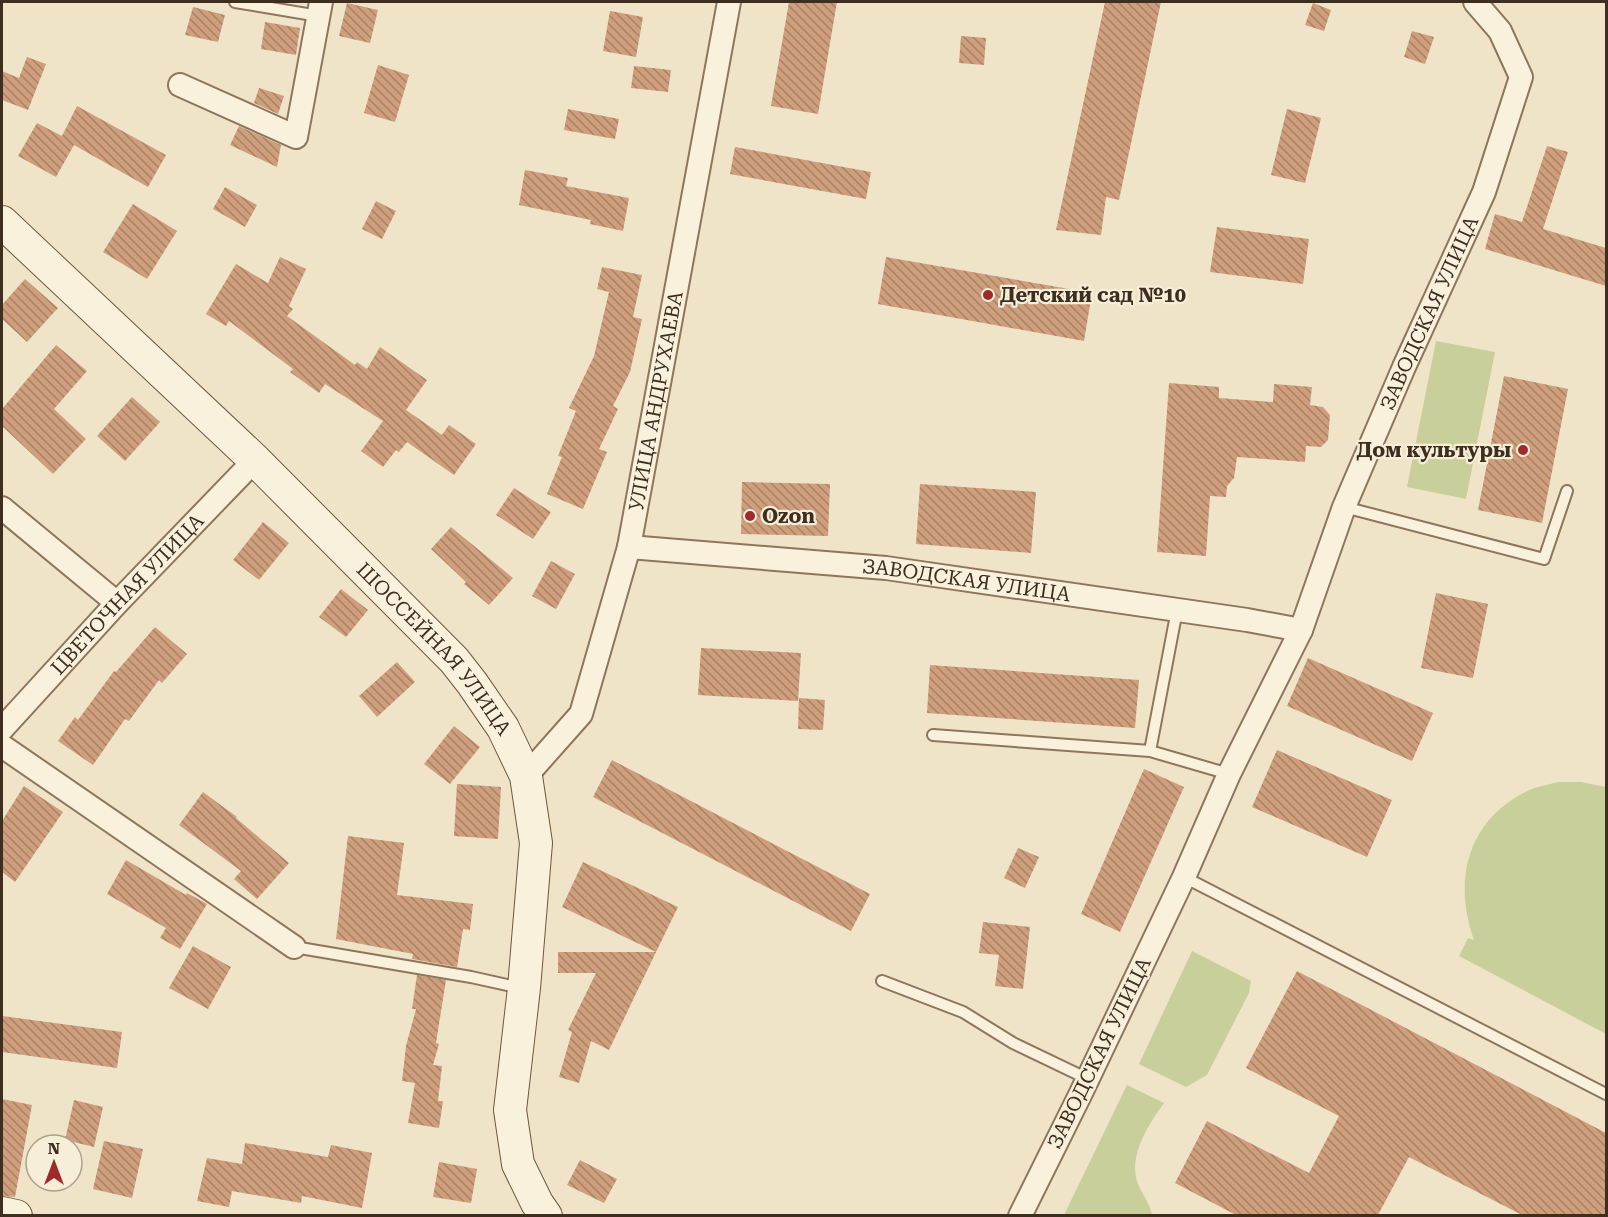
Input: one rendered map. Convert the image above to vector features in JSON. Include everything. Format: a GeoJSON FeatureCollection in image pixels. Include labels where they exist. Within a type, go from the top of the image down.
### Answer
{"type":"FeatureCollection","features":[{"type":"Feature","properties":{"kind":"main road","name":"ШОССЕЙНАЯ УЛИЦА"},"geometry":{"type":"LineString","coordinates":[[2,222],[255,460],[454,660],[503,729],[526,776],[536,843],[524,988],[510,1110],[518,1164],[537,1203],[546,1215]]}},
{"type":"Feature","properties":{"kind":"main road"},"geometry":{"type":"LineString","coordinates":[[2,1214],[16,1215]]}},
{"type":"Feature","properties":{"kind":"street","name":"УЛИЦА АНДРУХАЕВА"},"geometry":{"type":"LineString","coordinates":[[526,776],[581,714],[629,547],[729,2]]}},
{"type":"Feature","properties":{"kind":"street","name":"ЗАВОДСКАЯ УЛИЦА"},"geometry":{"type":"LineString","coordinates":[[1020,1215],[1088,1079],[1184,877],[1229,774],[1302,630],[1344,507],[1404,367],[1484,192],[1521,77],[1500,31],[1476,2]]}},
{"type":"Feature","properties":{"kind":"street"},"geometry":{"type":"LineString","coordinates":[[180,85],[296,137],[320,9]]}},
{"type":"Feature","properties":{"kind":"street","name":"ЦВЕТОЧНАЯ УЛИЦА"},"geometry":{"type":"LineString","coordinates":[[2,729],[117,603],[255,460]]}},
{"type":"Feature","properties":{"kind":"street"},"geometry":{"type":"LineString","coordinates":[[2,508],[117,603]]}},
{"type":"Feature","properties":{"kind":"street","name":"ЗАВОДСКАЯ УЛИЦА"},"geometry":{"type":"LineString","coordinates":[[629,547],[886,568],[1302,630]]}},
{"type":"Feature","properties":{"kind":"street"},"geometry":{"type":"LineString","coordinates":[[2,746],[294,947]]}},
{"type":"Feature","properties":{"kind":"lane"},"geometry":{"type":"LineString","coordinates":[[236,2],[320,9]]}},
{"type":"Feature","properties":{"kind":"lane"},"geometry":{"type":"LineString","coordinates":[[1344,507],[1544,559],[1567,491]]}},
{"type":"Feature","properties":{"kind":"lane"},"geometry":{"type":"LineString","coordinates":[[1150,751],[1177,610]]}},
{"type":"Feature","properties":{"kind":"lane"},"geometry":{"type":"LineString","coordinates":[[933,735],[1150,751],[1229,774]]}},
{"type":"Feature","properties":{"kind":"lane"},"geometry":{"type":"LineString","coordinates":[[1184,877],[1606,1094]]}},
{"type":"Feature","properties":{"kind":"lane"},"geometry":{"type":"LineString","coordinates":[[294,947],[524,988]]}},
{"type":"Feature","properties":{"kind":"lane"},"geometry":{"type":"LineString","coordinates":[[882,981],[963,1012],[1013,1043],[1088,1079]]}},
{"type":"Feature","properties":{"kind":"green space"},"geometry":{"type":"Polygon","coordinates":[[[1436,341],[1495,352],[1466,499],[1407,487],[1436,341]]]}},
{"type":"Feature","properties":{"kind":"green space"},"geometry":{"type":"Polygon","coordinates":[[[1559,782],[1581,782],[1606,787],[1606,1034],[1459,956],[1468,938],[1474,940],[1465,895],[1466,873],[1471,852],[1480,833],[1493,816],[1510,801],[1532,789],[1559,782]]]}},
{"type":"Feature","properties":{"kind":"green space"},"geometry":{"type":"Polygon","coordinates":[[[1192,951],[1251,981],[1249,993],[1207,1075],[1186,1087],[1139,1064],[1192,951]]]}},
{"type":"Feature","properties":{"kind":"green space"},"geometry":{"type":"Polygon","coordinates":[[[1127,1085],[1164,1103],[1142,1140],[1136,1160],[1137,1181],[1152,1215],[1064,1215],[1127,1085]]]}},
{"type":"Feature","properties":{"kind":"building"},"geometry":{"type":"Polygon","coordinates":[[[789,2],[837,2],[818,114],[771,106],[789,2]]]}},
{"type":"Feature","properties":{"kind":"building"},"geometry":{"type":"Polygon","coordinates":[[[1105,2],[1161,2],[1119,200],[1106,197],[1101,235],[1056,230],[1105,2]]]}},
{"type":"Feature","properties":{"kind":"building"},"geometry":{"type":"Polygon","coordinates":[[[347,3],[378,10],[370,43],[339,36],[347,3]]]}},
{"type":"Feature","properties":{"kind":"building"},"geometry":{"type":"Polygon","coordinates":[[[1313,3],[1331,10],[1324,31],[1305,25],[1313,3]]]}},
{"type":"Feature","properties":{"kind":"building"},"geometry":{"type":"Polygon","coordinates":[[[193,7],[225,15],[218,42],[185,35],[193,7]]]}},
{"type":"Feature","properties":{"kind":"building"},"geometry":{"type":"Polygon","coordinates":[[[610,11],[643,17],[636,57],[603,51],[610,11]]]}},
{"type":"Feature","properties":{"kind":"building"},"geometry":{"type":"Polygon","coordinates":[[[265,22],[300,28],[296,55],[261,49],[265,22]]]}},
{"type":"Feature","properties":{"kind":"building"},"geometry":{"type":"Polygon","coordinates":[[[1412,31],[1434,37],[1425,64],[1404,57],[1412,31]]]}},
{"type":"Feature","properties":{"kind":"building"},"geometry":{"type":"Polygon","coordinates":[[[961,36],[986,38],[984,65],[959,63],[961,36]]]}},
{"type":"Feature","properties":{"kind":"building"},"geometry":{"type":"Polygon","coordinates":[[[27,57],[46,64],[28,110],[2,100],[2,71],[19,78],[27,57]]]}},
{"type":"Feature","properties":{"kind":"building"},"geometry":{"type":"Polygon","coordinates":[[[378,65],[409,75],[395,122],[364,113],[378,65]]]}},
{"type":"Feature","properties":{"kind":"building"},"geometry":{"type":"Polygon","coordinates":[[[634,66],[671,70],[668,92],[631,88],[634,66]]]}},
{"type":"Feature","properties":{"kind":"building"},"geometry":{"type":"Polygon","coordinates":[[[259,88],[284,96],[278,114],[254,103],[259,88]]]}},
{"type":"Feature","properties":{"kind":"building"},"geometry":{"type":"Polygon","coordinates":[[[77,106],[166,155],[148,187],[74,145],[56,177],[18,156],[37,123],[62,136],[77,106]]]}},
{"type":"Feature","properties":{"kind":"building"},"geometry":{"type":"Polygon","coordinates":[[[568,109],[619,119],[615,139],[564,130],[568,109]]]}},
{"type":"Feature","properties":{"kind":"building"},"geometry":{"type":"Polygon","coordinates":[[[1287,109],[1321,118],[1305,183],[1271,175],[1287,109]]]}},
{"type":"Feature","properties":{"kind":"building"},"geometry":{"type":"Polygon","coordinates":[[[239,126],[281,145],[277,167],[230,145],[239,126]]]}},
{"type":"Feature","properties":{"kind":"building"},"geometry":{"type":"Polygon","coordinates":[[[1547,146],[1568,152],[1543,229],[1606,248],[1606,286],[1485,249],[1495,214],[1522,222],[1547,146]]]}},
{"type":"Feature","properties":{"kind":"building"},"geometry":{"type":"Polygon","coordinates":[[[735,147],[871,172],[866,199],[730,174],[735,147]]]}},
{"type":"Feature","properties":{"kind":"building"},"geometry":{"type":"Polygon","coordinates":[[[525,170],[568,178],[566,186],[629,198],[623,231],[590,224],[591,220],[519,205],[525,170]]]}},
{"type":"Feature","properties":{"kind":"building"},"geometry":{"type":"Polygon","coordinates":[[[225,187],[257,205],[245,227],[213,209],[225,187]]]}},
{"type":"Feature","properties":{"kind":"building"},"geometry":{"type":"Polygon","coordinates":[[[376,201],[396,211],[382,239],[362,229],[376,201]]]}},
{"type":"Feature","properties":{"kind":"building"},"geometry":{"type":"Polygon","coordinates":[[[133,204],[177,231],[147,279],[103,252],[133,204]]]}},
{"type":"Feature","properties":{"kind":"building"},"geometry":{"type":"Polygon","coordinates":[[[1217,227],[1309,239],[1303,284],[1210,272],[1217,227]]]}},
{"type":"Feature","properties":{"kind":"building"},"geometry":{"type":"Polygon","coordinates":[[[280,257],[306,269],[289,306],[293,309],[287,316],[355,365],[357,362],[367,369],[380,347],[427,380],[406,410],[442,435],[449,425],[476,444],[454,475],[407,442],[399,452],[396,450],[383,467],[361,451],[383,421],[325,384],[319,393],[290,372],[293,369],[229,321],[226,326],[206,314],[236,264],[268,283],[280,257]]]}},
{"type":"Feature","properties":{"kind":"building"},"geometry":{"type":"Polygon","coordinates":[[[886,257],[1092,293],[1084,341],[878,304],[886,257]]]}},
{"type":"Feature","properties":{"kind":"building"},"geometry":{"type":"Polygon","coordinates":[[[602,267],[642,275],[633,317],[642,319],[630,372],[613,406],[618,409],[599,449],[607,452],[583,509],[547,494],[562,457],[558,456],[576,411],[569,408],[594,356],[609,292],[597,289],[602,267]]]}},
{"type":"Feature","properties":{"kind":"building"},"geometry":{"type":"Polygon","coordinates":[[[25,279],[58,308],[27,342],[2,319],[2,305],[25,279]]]}},
{"type":"Feature","properties":{"kind":"building"},"geometry":{"type":"Polygon","coordinates":[[[56,345],[87,371],[54,409],[86,439],[53,474],[2,426],[2,409],[56,345]]]}},
{"type":"Feature","properties":{"kind":"building","name":"Дом культуры"},"geometry":{"type":"Polygon","coordinates":[[[1504,376],[1568,389],[1542,523],[1478,510],[1504,376]]]}},
{"type":"Feature","properties":{"kind":"building"},"geometry":{"type":"Polygon","coordinates":[[[1169,383],[1219,387],[1219,398],[1273,402],[1274,384],[1312,387],[1310,405],[1323,407],[1330,415],[1328,440],[1321,447],[1306,446],[1305,462],[1237,457],[1234,478],[1227,486],[1226,497],[1210,496],[1206,556],[1157,552],[1169,383]]]}},
{"type":"Feature","properties":{"kind":"building"},"geometry":{"type":"Polygon","coordinates":[[[132,397],[160,422],[125,461],[97,436],[132,397]]]}},
{"type":"Feature","properties":{"kind":"building"},"geometry":{"type":"Polygon","coordinates":[[[742,482],[830,484],[828,536],[741,534],[742,482]]]}},
{"type":"Feature","properties":{"kind":"building"},"geometry":{"type":"Polygon","coordinates":[[[920,484],[1036,492],[1031,553],[916,544],[920,484]]]}},
{"type":"Feature","properties":{"kind":"building"},"geometry":{"type":"Polygon","coordinates":[[[514,488],[551,512],[533,539],[496,515],[514,488]]]}},
{"type":"Feature","properties":{"kind":"building"},"geometry":{"type":"Polygon","coordinates":[[[263,522],[289,543],[259,580],[233,560],[263,522]]]}},
{"type":"Feature","properties":{"kind":"building"},"geometry":{"type":"Polygon","coordinates":[[[451,527],[513,578],[489,605],[464,584],[466,582],[431,549],[451,527]]]}},
{"type":"Feature","properties":{"kind":"building"},"geometry":{"type":"Polygon","coordinates":[[[551,561],[575,574],[556,609],[532,596],[551,561]]]}},
{"type":"Feature","properties":{"kind":"building"},"geometry":{"type":"Polygon","coordinates":[[[341,589],[368,610],[346,637],[319,617],[341,589]]]}},
{"type":"Feature","properties":{"kind":"building"},"geometry":{"type":"Polygon","coordinates":[[[1436,593],[1488,604],[1473,678],[1421,668],[1436,593]]]}},
{"type":"Feature","properties":{"kind":"building"},"geometry":{"type":"Polygon","coordinates":[[[155,627],[187,654],[162,683],[159,680],[129,721],[125,719],[93,765],[58,741],[75,717],[78,720],[114,671],[116,672],[155,627]]]}},
{"type":"Feature","properties":{"kind":"building"},"geometry":{"type":"Polygon","coordinates":[[[701,648],[801,653],[798,701],[698,695],[701,648]]]}},
{"type":"Feature","properties":{"kind":"building"},"geometry":{"type":"Polygon","coordinates":[[[1308,658],[1433,713],[1412,761],[1287,706],[1308,658]]]}},
{"type":"Feature","properties":{"kind":"building"},"geometry":{"type":"Polygon","coordinates":[[[397,662],[415,682],[377,717],[359,696],[397,662]]]}},
{"type":"Feature","properties":{"kind":"building"},"geometry":{"type":"Polygon","coordinates":[[[930,665],[1139,680],[1135,728],[927,713],[930,665]]]}},
{"type":"Feature","properties":{"kind":"building"},"geometry":{"type":"Polygon","coordinates":[[[799,698],[825,700],[823,730],[798,729],[799,698]]]}},
{"type":"Feature","properties":{"kind":"building"},"geometry":{"type":"Polygon","coordinates":[[[454,726],[480,747],[450,784],[424,764],[454,726]]]}},
{"type":"Feature","properties":{"kind":"building"},"geometry":{"type":"Polygon","coordinates":[[[1277,750],[1392,800],[1367,857],[1252,807],[1277,750]]]}},
{"type":"Feature","properties":{"kind":"building"},"geometry":{"type":"Polygon","coordinates":[[[612,760],[870,894],[851,931],[593,797],[612,760]]]}},
{"type":"Feature","properties":{"kind":"building"},"geometry":{"type":"Polygon","coordinates":[[[1144,769],[1184,787],[1120,932],[1081,914],[1144,769]]]}},
{"type":"Feature","properties":{"kind":"building"},"geometry":{"type":"Polygon","coordinates":[[[457,784],[501,787],[498,839],[454,836],[457,784]]]}},
{"type":"Feature","properties":{"kind":"building"},"geometry":{"type":"Polygon","coordinates":[[[24,786],[63,812],[15,882],[2,872],[2,821],[24,786]]]}},
{"type":"Feature","properties":{"kind":"building"},"geometry":{"type":"Polygon","coordinates":[[[203,792],[237,817],[289,863],[257,899],[234,879],[241,871],[179,825],[203,792]]]}},
{"type":"Feature","properties":{"kind":"building"},"geometry":{"type":"Polygon","coordinates":[[[348,836],[404,843],[397,895],[473,904],[470,930],[463,929],[457,967],[412,959],[413,954],[336,939],[348,836]]]}},
{"type":"Feature","properties":{"kind":"building"},"geometry":{"type":"Polygon","coordinates":[[[1018,848],[1039,857],[1025,888],[1004,878],[1018,848]]]}},
{"type":"Feature","properties":{"kind":"building"},"geometry":{"type":"Polygon","coordinates":[[[126,860],[186,895],[187,893],[207,904],[180,949],[160,938],[166,928],[107,894],[126,860]]]}},
{"type":"Feature","properties":{"kind":"building"},"geometry":{"type":"Polygon","coordinates":[[[583,862],[678,907],[656,952],[562,907],[583,862]]]}},
{"type":"Feature","properties":{"kind":"building"},"geometry":{"type":"Polygon","coordinates":[[[983,922],[1030,927],[1023,989],[995,986],[999,955],[979,953],[983,922]]]}},
{"type":"Feature","properties":{"kind":"building"},"geometry":{"type":"Polygon","coordinates":[[[193,946],[231,967],[208,1009],[169,988],[193,946]]]}},
{"type":"Feature","properties":{"kind":"building"},"geometry":{"type":"Polygon","coordinates":[[[558,952],[656,952],[609,1050],[591,1041],[579,1083],[559,1077],[572,1032],[568,1030],[596,973],[558,973],[558,952]]]}},
{"type":"Feature","properties":{"kind":"building"},"geometry":{"type":"Polygon","coordinates":[[[1297,971],[1606,1133],[1606,1215],[1522,1215],[1409,1157],[1378,1215],[1236,1215],[1175,1183],[1207,1121],[1309,1173],[1339,1116],[1246,1068],[1297,971]]]}},
{"type":"Feature","properties":{"kind":"building"},"geometry":{"type":"Polygon","coordinates":[[[417,975],[446,980],[436,1043],[439,1044],[433,1065],[442,1066],[438,1101],[443,1101],[439,1128],[408,1123],[415,1083],[402,1081],[406,1046],[416,1009],[412,1009],[417,975]]]}},
{"type":"Feature","properties":{"kind":"building"},"geometry":{"type":"Polygon","coordinates":[[[2,1016],[122,1032],[117,1068],[2,1052],[2,1016]]]}},
{"type":"Feature","properties":{"kind":"building"},"geometry":{"type":"Polygon","coordinates":[[[2,1099],[32,1105],[27,1133],[24,1133],[24,1148],[15,1197],[2,1196],[2,1099]]]}},
{"type":"Feature","properties":{"kind":"building"},"geometry":{"type":"Polygon","coordinates":[[[74,1100],[103,1107],[94,1147],[84,1145],[84,1133],[67,1133],[74,1100]]]}},
{"type":"Feature","properties":{"kind":"building"},"geometry":{"type":"Polygon","coordinates":[[[104,1141],[143,1149],[132,1198],[93,1189],[104,1141]]]}},
{"type":"Feature","properties":{"kind":"building"},"geometry":{"type":"Polygon","coordinates":[[[245,1143],[328,1157],[331,1145],[372,1153],[362,1208],[302,1196],[301,1203],[232,1191],[229,1207],[197,1201],[207,1158],[242,1164],[245,1143]]]}},
{"type":"Feature","properties":{"kind":"building"},"geometry":{"type":"Polygon","coordinates":[[[580,1160],[617,1179],[604,1203],[567,1185],[580,1160]]]}},
{"type":"Feature","properties":{"kind":"building"},"geometry":{"type":"Polygon","coordinates":[[[439,1162],[477,1169],[471,1203],[433,1197],[439,1162]]]}},
{"type":"Feature","properties":{"kind":"place","name":"Детский сад №10"},"geometry":{"type":"Point","coordinates":[988,295]}},
{"type":"Feature","properties":{"kind":"place","name":"Дом культуры"},"geometry":{"type":"Point","coordinates":[1523,450]}},
{"type":"Feature","properties":{"kind":"place","name":"Ozon"},"geometry":{"type":"Point","coordinates":[750,516]}}]}
